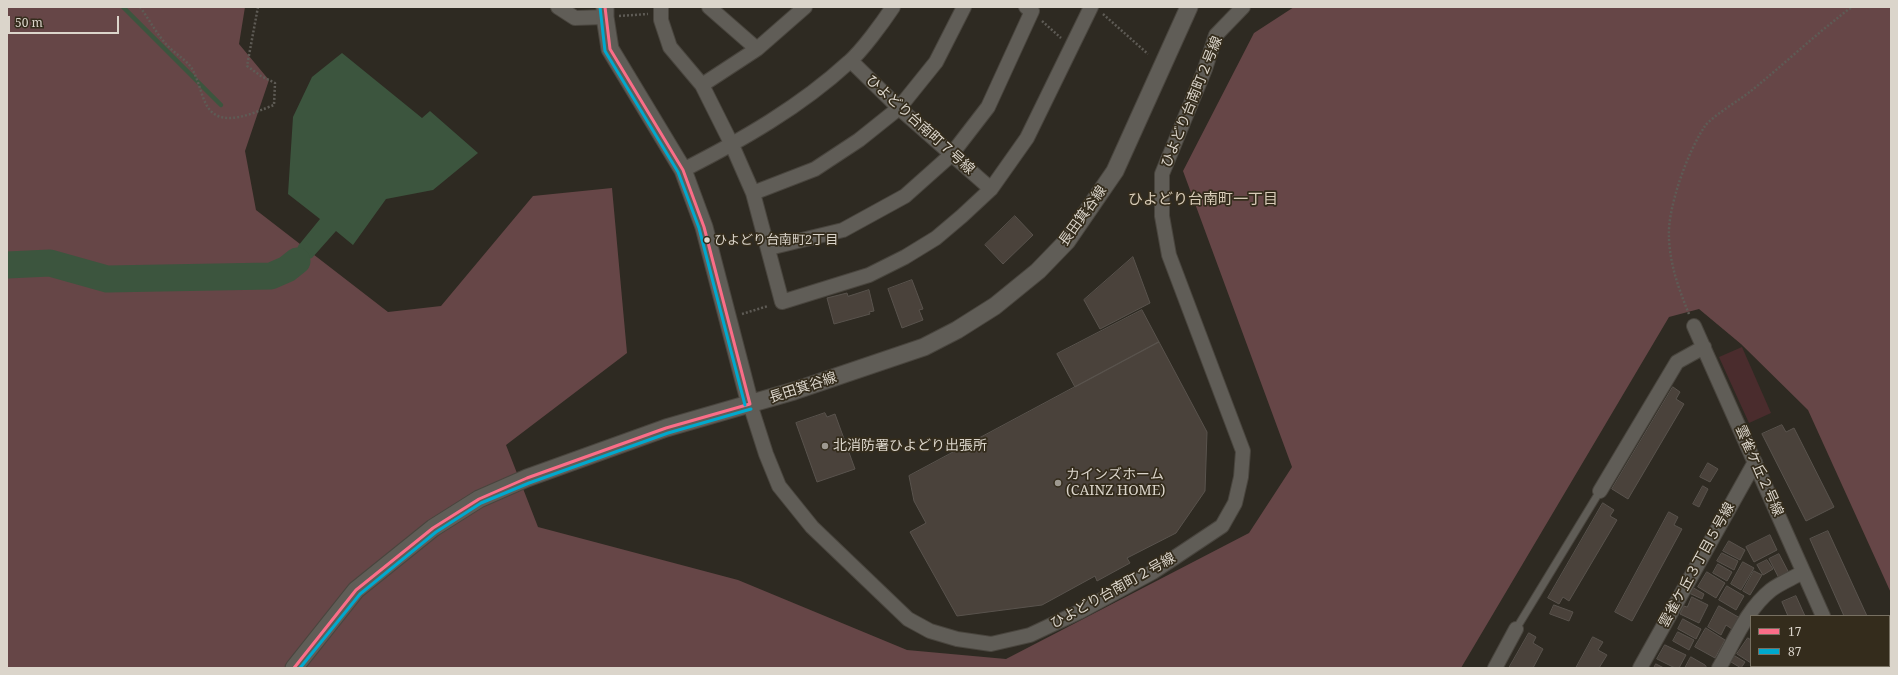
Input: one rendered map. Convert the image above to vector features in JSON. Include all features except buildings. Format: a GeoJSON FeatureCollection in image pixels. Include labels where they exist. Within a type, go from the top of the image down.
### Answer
{"type":"FeatureCollection","features":[{"type":"Feature","properties":{"kind":"street"},"geometry":{"type":"LineString","coordinates":[[558,7],[575,18],[605,12],[610,50],[683,170],[704,227],[750,404]]}},
{"type":"Feature","properties":{"kind":"street"},"geometry":{"type":"LineString","coordinates":[[709,7],[757,49]]}},
{"type":"Feature","properties":{"kind":"street"},"geometry":{"type":"LineString","coordinates":[[702,85],[757,49],[805,7]]}},
{"type":"Feature","properties":{"kind":"street"},"geometry":{"type":"LineString","coordinates":[[683,170],[732,145],[791,108],[851,62],[893,7]]}},
{"type":"Feature","properties":{"kind":"street"},"geometry":{"type":"LineString","coordinates":[[753,193],[815,169],[859,140],[899,108],[936,62],[964,7]]}},
{"type":"Feature","properties":{"kind":"street","name":"長田箕谷線"},"geometry":{"type":"LineString","coordinates":[[294,668],[356,590],[433,528],[479,499],[527,478],[666,428],[794,391],[924,348],[957,330],[995,306],[1038,271],[1067,241],[1115,171],[1189,7]]}},
{"type":"Feature","properties":{"kind":"street","name":"ひよどり台南町２号線"},"geometry":{"type":"LineString","coordinates":[[750,404],[766,454],[779,486],[812,527],[908,619],[930,631],[957,639],[991,644],[1030,635],[1078,612],[1153,572],[1222,526],[1235,503],[1241,477],[1243,450],[1169,255],[1162,216],[1162,174],[1205,70],[1216,35],[1243,7]]}},
{"type":"Feature","properties":{"kind":"street"},"geometry":{"type":"LineString","coordinates":[[769,248],[844,230],[905,196],[951,155],[988,107],[1029,9]]}},
{"type":"Feature","properties":{"kind":"street"},"geometry":{"type":"LineString","coordinates":[[661,10],[661,20],[670,47],[702,85],[732,145],[753,193],[769,248],[782,302],[869,275],[905,257],[936,238],[962,216],[990,189],[1027,138],[1071,47],[1096,10]]}},
{"type":"Feature","properties":{"kind":"street","name":"ひよどり台南町７号線"},"geometry":{"type":"LineString","coordinates":[[851,62],[899,108],[990,189]]}},
{"type":"Feature","properties":{"kind":"street","name":"雲雀ケ丘２号線"},"geometry":{"type":"LineString","coordinates":[[1694,326],[1823,615]]}},
{"type":"Feature","properties":{"kind":"street"},"geometry":{"type":"LineString","coordinates":[[1600,491],[1677,362],[1704,347]]}},
{"type":"Feature","properties":{"kind":"street","name":"雲雀ケ丘３丁目５号線"},"geometry":{"type":"LineString","coordinates":[[1640,668],[1755,462]]}},
{"type":"Feature","properties":{"kind":"street"},"geometry":{"type":"LineString","coordinates":[[1719,668],[1744,623],[1757,604],[1771,590],[1803,572]]}},
{"type":"Feature","properties":{"kind":"street"},"geometry":{"type":"LineString","coordinates":[[1495,668],[1516,629]]}},
{"type":"Feature","properties":{"kind":"lane"},"geometry":{"type":"LineString","coordinates":[[1516,629],[1600,491]]}},
{"type":"Feature","properties":{"kind":"path"},"geometry":{"type":"LineString","coordinates":[[140,7],[167,45],[186,60],[192,69],[206,106],[224,119],[241,117],[274,105],[275,83],[261,76],[247,66],[258,7]]}},
{"type":"Feature","properties":{"kind":"path"},"geometry":{"type":"LineString","coordinates":[[1694,326],[1676,281],[1669,238],[1672,205],[1680,178],[1705,125],[1750,92],[1810,39],[1853,7]]}},
{"type":"Feature","properties":{"kind":"path"},"geometry":{"type":"LineString","coordinates":[[1029,9],[1071,47]]}},
{"type":"Feature","properties":{"kind":"path"},"geometry":{"type":"LineString","coordinates":[[605,12],[661,10]]}},
{"type":"Feature","properties":{"kind":"path"},"geometry":{"type":"LineString","coordinates":[[1096,10],[1148,54]]}},
{"type":"Feature","properties":{"kind":"path"},"geometry":{"type":"LineString","coordinates":[[727,318],[782,302]]}},
{"type":"Feature","properties":{"kind":"shaded area"},"geometry":{"type":"Polygon","coordinates":[[[7,7],[245,7],[239,44],[269,80],[245,151],[256,210],[388,312],[441,306],[533,196],[612,188],[627,353],[506,445],[538,527],[738,580],[907,650],[1006,659],[1249,533],[1292,467],[1183,171],[1254,33],[1294,7],[1891,7],[1891,593],[1808,410],[1741,344],[1699,309],[1669,317],[1461,668],[7,668],[7,7]]]}},
{"type":"Feature","properties":{"kind":"shaded area"},"geometry":{"type":"Polygon","coordinates":[[[342,53],[422,118],[430,111],[478,153],[433,190],[386,199],[353,245],[336,231],[312,258],[300,262],[295,259],[298,246],[320,219],[288,194],[293,117],[312,77],[342,53]]]}},
{"type":"Feature","properties":{"kind":"shaded area"},"geometry":{"type":"Polygon","coordinates":[[[1742,347],[1771,413],[1749,423],[1719,357],[1742,347]]]}},
{"type":"Feature","properties":{"kind":"waterway"},"geometry":{"type":"LineString","coordinates":[[123,7],[221,105]]}},
{"type":"Feature","properties":{"kind":"waterway"},"geometry":{"type":"LineString","coordinates":[[7,265],[50,263],[107,279],[271,276],[287,269],[297,261]]}},
{"type":"Feature","properties":{"kind":"transit line","name":"87"},"geometry":{"type":"LineString","coordinates":[[600,7],[605,51],[678,172],[699,228],[745,405]]}},
{"type":"Feature","properties":{"kind":"transit line","name":"17"},"geometry":{"type":"LineString","coordinates":[[605,7],[610,49],[683,170],[704,227],[750,404]]}},
{"type":"Feature","properties":{"kind":"transit line","name":"17"},"geometry":{"type":"LineString","coordinates":[[294,668],[356,590],[433,528],[479,499],[527,478],[666,428],[750,404]]}},
{"type":"Feature","properties":{"kind":"transit line","name":"87"},"geometry":{"type":"LineString","coordinates":[[300,668],[360,594],[436,532],[481,503],[529,483],[668,433],[751,409]]}},
{"type":"Feature","properties":{"kind":"place","name":"ひよどり台南町2丁目"},"geometry":{"type":"Point","coordinates":[707,240]}},
{"type":"Feature","properties":{"kind":"place","name":"北消防署ひよどり出張所"},"geometry":{"type":"Point","coordinates":[825,446]}},
{"type":"Feature","properties":{"kind":"place","name":"カインズホーム (CAINZ HOME)"},"geometry":{"type":"Point","coordinates":[1058,483]}},
{"type":"Feature","properties":{"kind":"district","name":"ひよどり台南町一丁目"},"geometry":{"type":"Point","coordinates":[1203,200]}}]}
